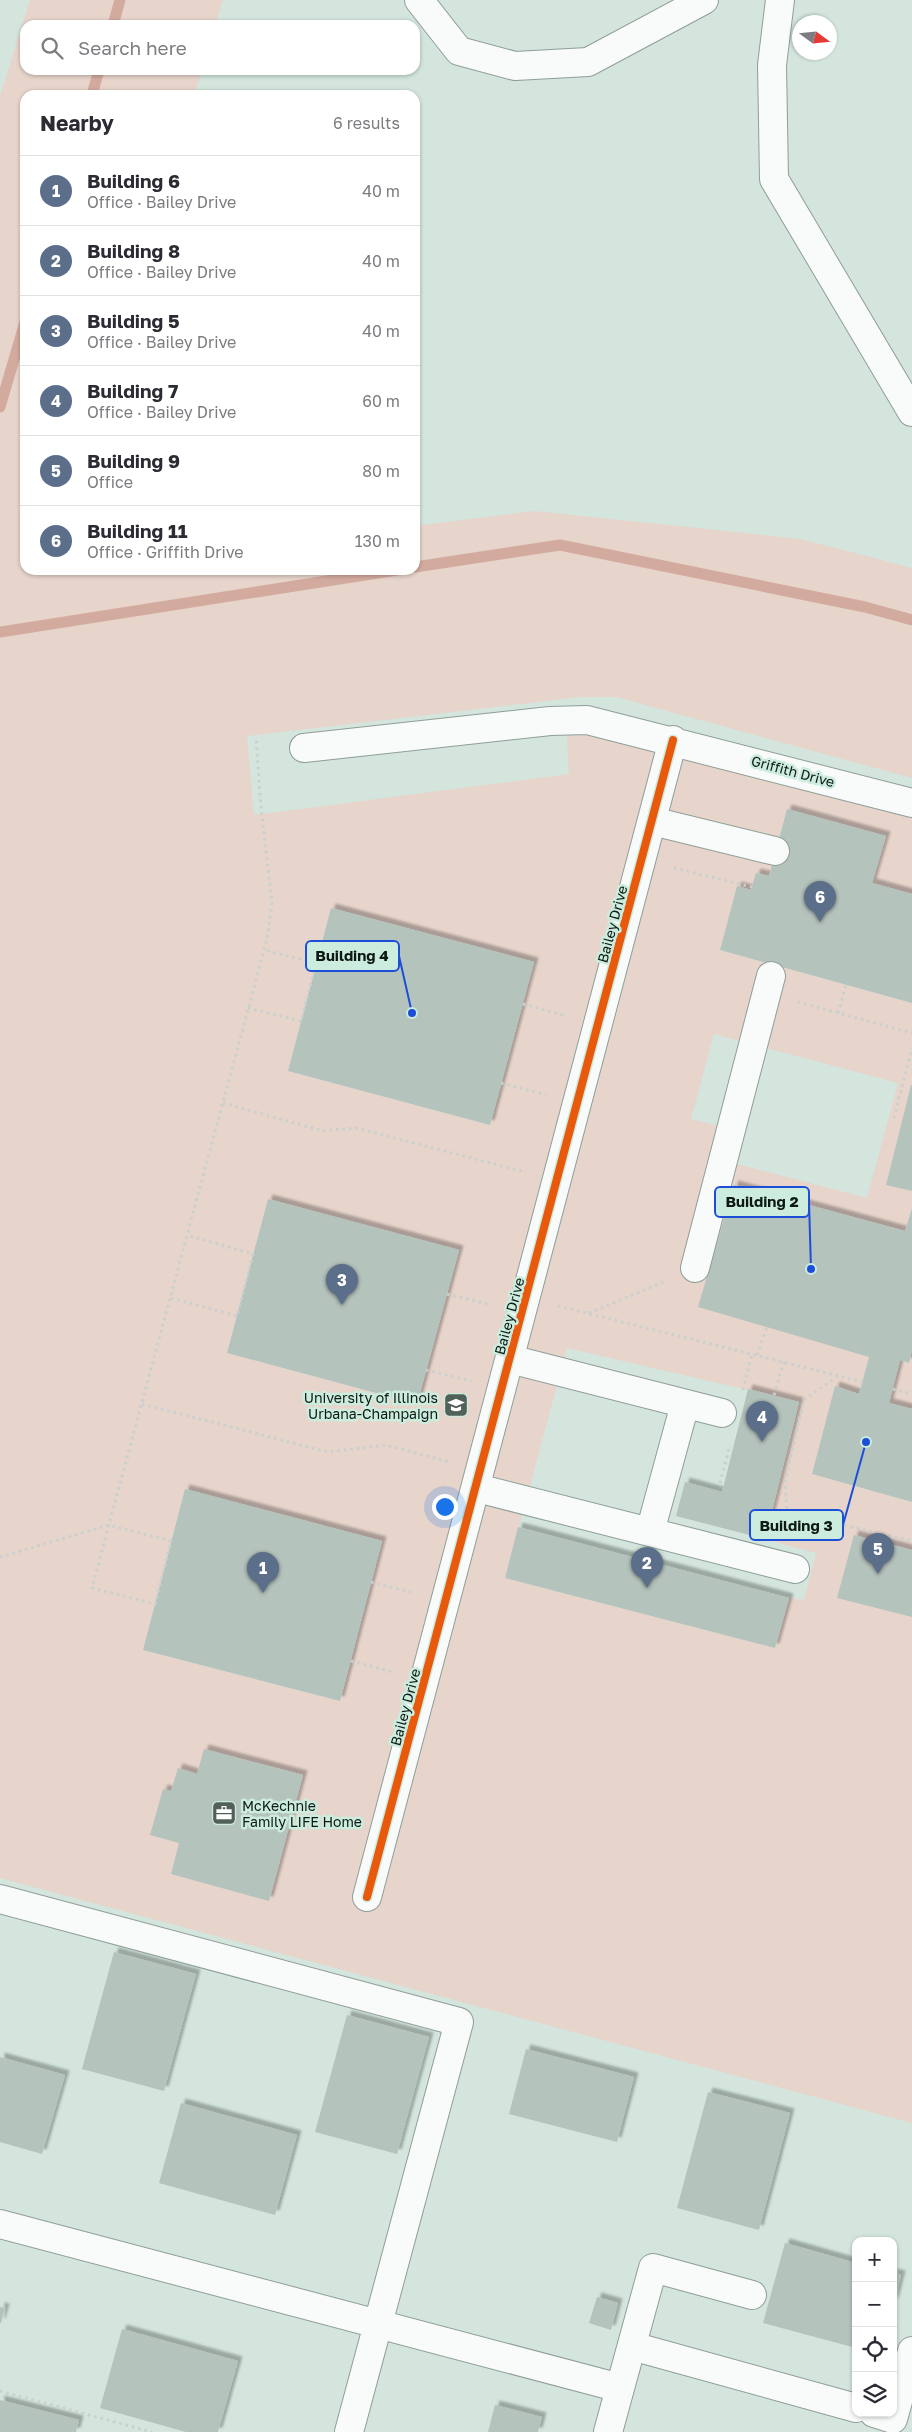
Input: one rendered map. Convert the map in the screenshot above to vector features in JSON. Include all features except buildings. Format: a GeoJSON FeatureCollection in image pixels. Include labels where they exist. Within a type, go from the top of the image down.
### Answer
{"type":"FeatureCollection","features":[{"type":"Feature","properties":{"kind":"street"},"geometry":{"type":"LineString","coordinates":[[419,0],[459,51],[515,66],[588,62],[704,0]]}},
{"type":"Feature","properties":{"kind":"street"},"geometry":{"type":"LineString","coordinates":[[780,0],[772,65],[774,179],[912,412]]}},
{"type":"Feature","properties":{"kind":"street","name":"Griffith Drive"},"geometry":{"type":"LineString","coordinates":[[304,748],[550,721],[587,720],[673,740],[912,803]]}},
{"type":"Feature","properties":{"kind":"street","name":"Bailey Drive"},"geometry":{"type":"LineString","coordinates":[[367,1897],[527,1298],[673,740]]}},
{"type":"Feature","properties":{"kind":"street"},"geometry":{"type":"LineString","coordinates":[[652,820],[776,851]]}},
{"type":"Feature","properties":{"kind":"street"},"geometry":{"type":"LineString","coordinates":[[695,1268],[771,976]]}},
{"type":"Feature","properties":{"kind":"street"},"geometry":{"type":"LineString","coordinates":[[510,1359],[722,1413]]}},
{"type":"Feature","properties":{"kind":"street"},"geometry":{"type":"LineString","coordinates":[[650,1532],[685,1404]]}},
{"type":"Feature","properties":{"kind":"street"},"geometry":{"type":"LineString","coordinates":[[476,1488],[786,1566]]}},
{"type":"Feature","properties":{"kind":"street"},"geometry":{"type":"LineString","coordinates":[[0,1899],[459,2022],[349,2432]]}},
{"type":"Feature","properties":{"kind":"street"},"geometry":{"type":"LineString","coordinates":[[0,2224],[620,2388]]}},
{"type":"Feature","properties":{"kind":"street"},"geometry":{"type":"LineString","coordinates":[[608,2432],[653,2268],[752,2295]]}},
{"type":"Feature","properties":{"kind":"street"},"geometry":{"type":"LineString","coordinates":[[632,2346],[852,2407]]}},
{"type":"Feature","properties":{"kind":"street"},"geometry":{"type":"LineString","coordinates":[[897,2405],[912,2351]]}},
{"type":"Feature","properties":{"kind":"path"},"geometry":{"type":"LineString","coordinates":[[0,1557],[109,1525],[171,1541],[155,1604],[92,1588],[109,1525],[171,1298],[188,1235],[264,950],[272,902],[261,807],[256,739]]}},
{"type":"Feature","properties":{"kind":"path"},"geometry":{"type":"LineString","coordinates":[[642,860],[752,887]]}},
{"type":"Feature","properties":{"kind":"path"},"geometry":{"type":"LineString","coordinates":[[248,1008],[301,1022],[316,963],[264,950]]}},
{"type":"Feature","properties":{"kind":"path"},"geometry":{"type":"LineString","coordinates":[[838,1013],[846,984]]}},
{"type":"Feature","properties":{"kind":"path"},"geometry":{"type":"LineString","coordinates":[[797,1002],[912,1033]]}},
{"type":"Feature","properties":{"kind":"path"},"geometry":{"type":"LineString","coordinates":[[523,1004],[568,1016]]}},
{"type":"Feature","properties":{"kind":"path"},"geometry":{"type":"LineString","coordinates":[[894,1118],[912,1048]]}},
{"type":"Feature","properties":{"kind":"path"},"geometry":{"type":"LineString","coordinates":[[501,1083],[547,1095]]}},
{"type":"Feature","properties":{"kind":"path"},"geometry":{"type":"LineString","coordinates":[[223,1103],[323,1131],[356,1128],[526,1173]]}},
{"type":"Feature","properties":{"kind":"path"},"geometry":{"type":"LineString","coordinates":[[171,1298],[237,1316],[242,1298],[253,1254],[188,1235]]}},
{"type":"Feature","properties":{"kind":"path"},"geometry":{"type":"LineString","coordinates":[[588,1313],[695,1268]]}},
{"type":"Feature","properties":{"kind":"path"},"geometry":{"type":"LineString","coordinates":[[447,1294],[492,1306]]}},
{"type":"Feature","properties":{"kind":"path"},"geometry":{"type":"LineString","coordinates":[[527,1298],[863,1382]]}},
{"type":"Feature","properties":{"kind":"path"},"geometry":{"type":"LineString","coordinates":[[757,1355],[766,1327]]}},
{"type":"Feature","properties":{"kind":"path"},"geometry":{"type":"LineString","coordinates":[[774,1395],[784,1362]]}},
{"type":"Feature","properties":{"kind":"path"},"geometry":{"type":"LineString","coordinates":[[426,1370],[472,1382]]}},
{"type":"Feature","properties":{"kind":"path"},"geometry":{"type":"LineString","coordinates":[[786,1566],[788,1512],[784,1480],[804,1400],[838,1376]]}},
{"type":"Feature","properties":{"kind":"path"},"geometry":{"type":"LineString","coordinates":[[893,1389],[912,1394]]}},
{"type":"Feature","properties":{"kind":"path"},"geometry":{"type":"LineString","coordinates":[[142,1404],[328,1452],[386,1445],[451,1462]]}},
{"type":"Feature","properties":{"kind":"path"},"geometry":{"type":"LineString","coordinates":[[788,1512],[912,1541]]}},
{"type":"Feature","properties":{"kind":"path"},"geometry":{"type":"LineString","coordinates":[[371,1582],[417,1594]]}},
{"type":"Feature","properties":{"kind":"path"},"geometry":{"type":"LineString","coordinates":[[351,1661],[396,1673]]}},
{"type":"Feature","properties":{"kind":"path"},"geometry":{"type":"LineString","coordinates":[[0,2392],[152,2432]]}},
{"type":"Feature","properties":{"kind":"shaded area"},"geometry":{"type":"Polygon","coordinates":[[[30,0],[223,0],[217,20],[24,20],[30,0]]]}},
{"type":"Feature","properties":{"kind":"shaded area"},"geometry":{"type":"Polygon","coordinates":[[[20,32],[20,75],[200,75],[196,90],[20,90],[20,575],[420,575],[420,525],[534,511],[801,539],[912,568],[912,778],[616,697],[581,697],[247,736],[254,815],[569,774],[567,738],[571,734],[578,732],[624,741],[912,816],[912,894],[872,883],[885,836],[787,809],[769,876],[756,873],[751,890],[737,886],[720,950],[912,1003],[912,1082],[886,1185],[912,1191],[912,1207],[905,1231],[734,1185],[869,1357],[859,1394],[835,1387],[812,1474],[912,1502],[912,2123],[0,1878],[0,96],[20,32]],[[331,908],[288,1071],[490,1125],[534,962],[331,908]],[[714,1034],[691,1119],[718,1126],[710,1157],[867,1198],[898,1083],[714,1034]],[[268,1199],[227,1353],[417,1404],[459,1250],[268,1199]],[[567,1348],[505,1578],[775,1648],[789,1598],[804,1600],[816,1553],[765,1539],[799,1402],[567,1348]],[[185,1489],[143,1650],[340,1701],[382,1541],[185,1489]]]}},
{"type":"Feature","properties":{"kind":"shaded area"},"geometry":{"type":"Polygon","coordinates":[[[912,1350],[912,1409],[889,1403],[900,1360],[909,1363],[912,1350]]]}},
{"type":"Feature","properties":{"kind":"waterway"},"geometry":{"type":"LineString","coordinates":[[114,20],[120,0]]}},
{"type":"Feature","properties":{"kind":"waterway"},"geometry":{"type":"LineString","coordinates":[[93,90],[98,75]]}},
{"type":"Feature","properties":{"kind":"waterway"},"geometry":{"type":"LineString","coordinates":[[0,407],[20,339]]}},
{"type":"Feature","properties":{"kind":"waterway"},"geometry":{"type":"LineString","coordinates":[[420,566],[560,545],[865,607],[912,620]]}},
{"type":"Feature","properties":{"kind":"waterway"},"geometry":{"type":"LineString","coordinates":[[0,632],[365,575]]}},
{"type":"Feature","properties":{"kind":"cycle path"},"geometry":{"type":"LineString","coordinates":[[367,1897],[673,740]]}},
{"type":"Feature","properties":{"kind":"place","name":"Building 11"},"geometry":{"type":"Point","coordinates":[820,922]}},
{"type":"Feature","properties":{"kind":"place","name":"Building 4"},"geometry":{"type":"Point","coordinates":[412,1013]}},
{"type":"Feature","properties":{"kind":"place","name":"Building 2"},"geometry":{"type":"Point","coordinates":[811,1269]}},
{"type":"Feature","properties":{"kind":"place","name":"Building 5"},"geometry":{"type":"Point","coordinates":[342,1305]}},
{"type":"Feature","properties":{"kind":"place","name":"University of Illinois Urbana-Champaign"},"geometry":{"type":"Point","coordinates":[456,1405]}},
{"type":"Feature","properties":{"kind":"place","name":"Building 7"},"geometry":{"type":"Point","coordinates":[762,1442]}},
{"type":"Feature","properties":{"kind":"place","name":"Building 3"},"geometry":{"type":"Point","coordinates":[866,1442]}},
{"type":"Feature","properties":{"kind":"place","name":"Building 9"},"geometry":{"type":"Point","coordinates":[878,1574]}},
{"type":"Feature","properties":{"kind":"place","name":"Building 8"},"geometry":{"type":"Point","coordinates":[647,1588]}},
{"type":"Feature","properties":{"kind":"place","name":"Building 6"},"geometry":{"type":"Point","coordinates":[263,1593]}},
{"type":"Feature","properties":{"kind":"place","name":"McKechnie Family LIFE Home"},"geometry":{"type":"Point","coordinates":[224,1813]}}]}
